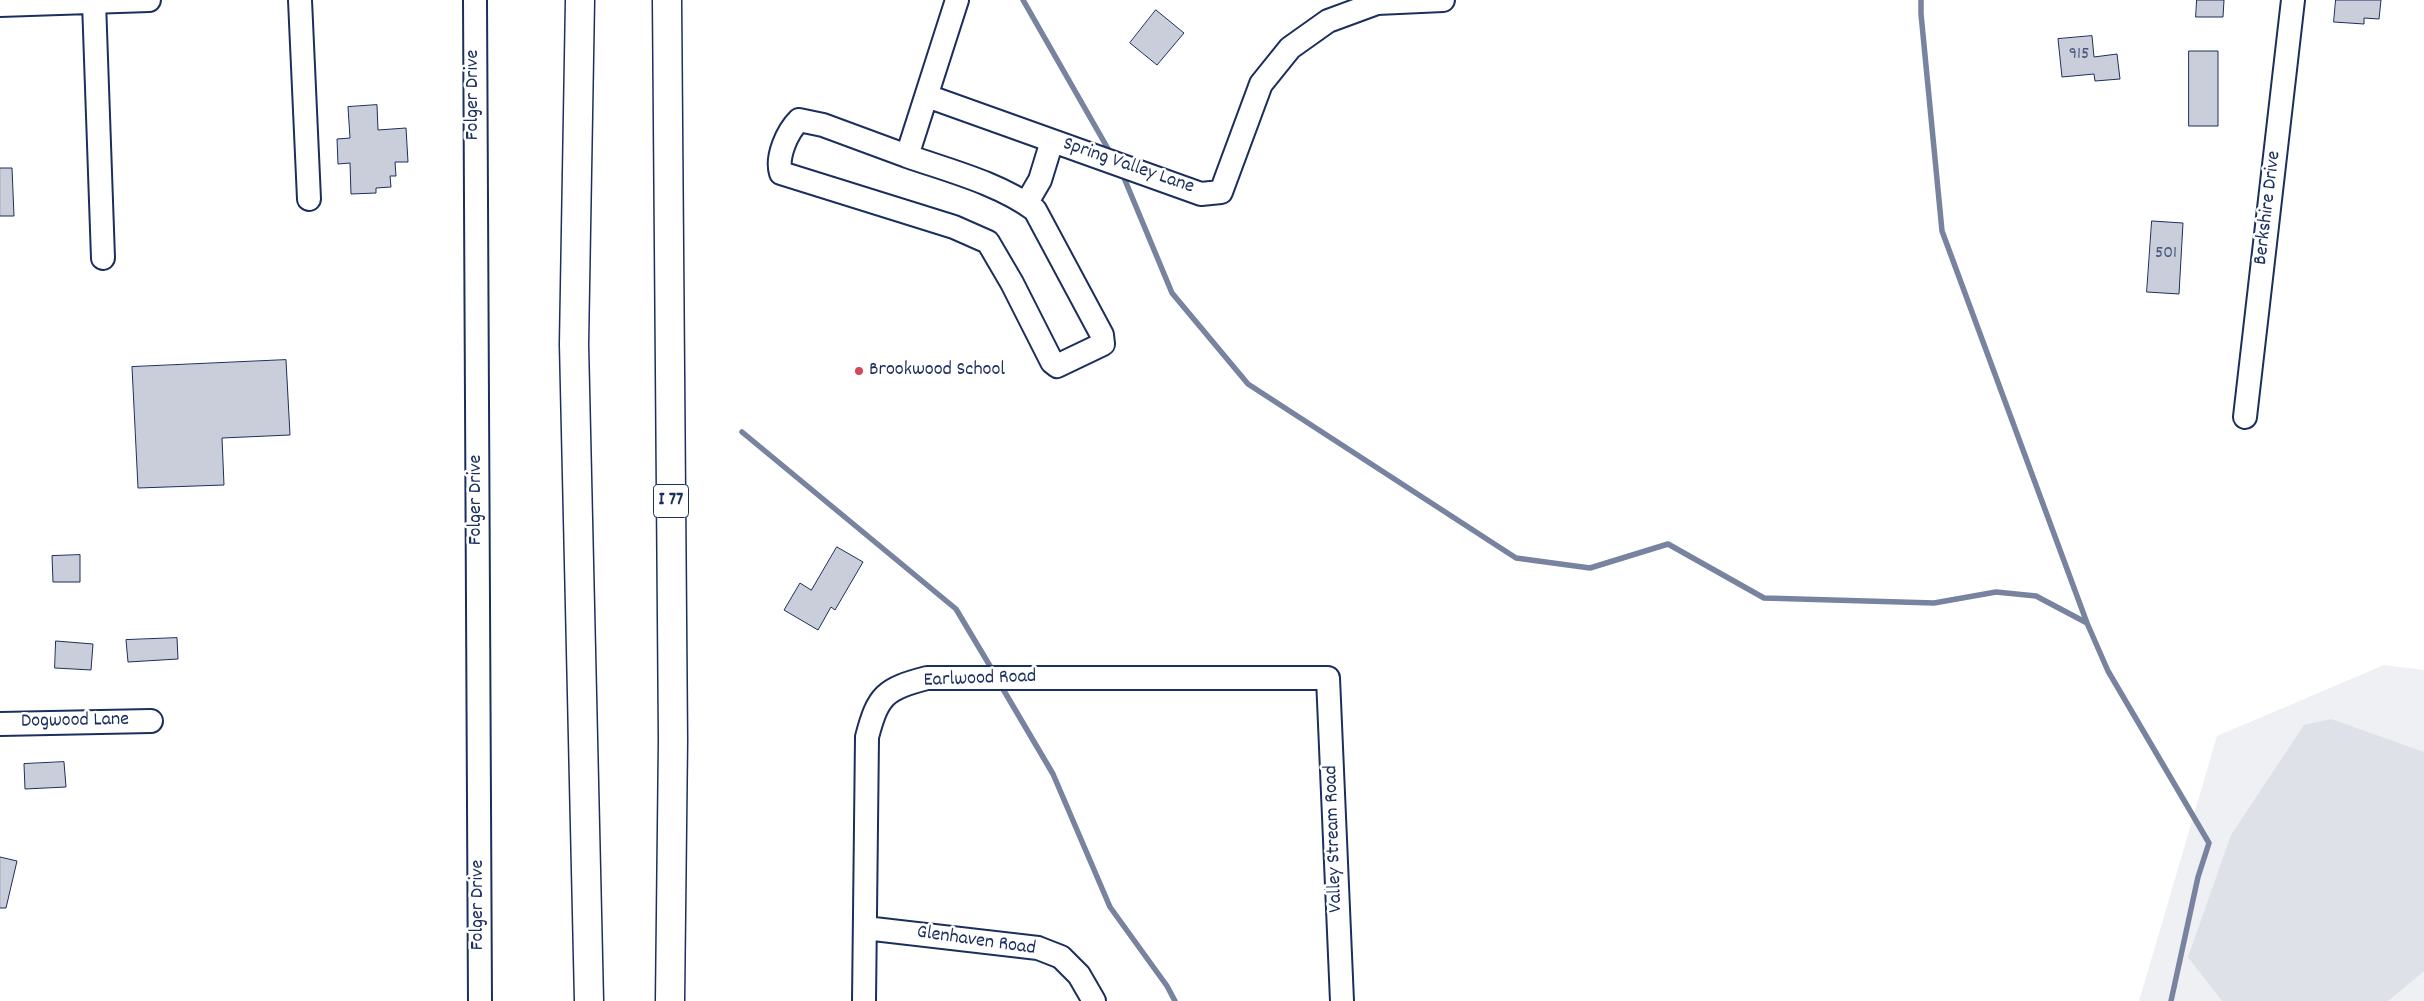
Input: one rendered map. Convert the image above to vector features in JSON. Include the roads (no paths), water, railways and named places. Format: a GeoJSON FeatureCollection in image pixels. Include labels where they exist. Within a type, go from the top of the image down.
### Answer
{"type":"FeatureCollection","features":[{"type":"Feature","properties":{"kind":"highway"},"geometry":{"type":"LineString","coordinates":[[580,0],[574,344],[590,1001]]}},
{"type":"Feature","properties":{"kind":"highway","name":"I 77"},"geometry":{"type":"LineString","coordinates":[[666,0],[673,740],[670,1001]]}},
{"type":"Feature","properties":{"kind":"street"},"geometry":{"type":"LineString","coordinates":[[0,5],[149,0]]}},
{"type":"Feature","properties":{"kind":"street"},"geometry":{"type":"LineString","coordinates":[[300,0],[309,199]]}},
{"type":"Feature","properties":{"kind":"street","name":"Folger Drive"},"geometry":{"type":"LineString","coordinates":[[475,0],[480,1001]]}},
{"type":"Feature","properties":{"kind":"street"},"geometry":{"type":"LineString","coordinates":[[907,156],[957,0]]}},
{"type":"Feature","properties":{"kind":"street","name":"Spring Valley Lane"},"geometry":{"type":"LineString","coordinates":[[927,96],[1201,194],[1221,192],[1260,84],[1290,48],[1328,21],[1377,3],[1443,0]]}},
{"type":"Feature","properties":{"kind":"street","name":"Berkshire Drive"},"geometry":{"type":"LineString","coordinates":[[2244,417],[2293,0]]}},
{"type":"Feature","properties":{"kind":"street"},"geometry":{"type":"LineString","coordinates":[[94,2],[103,258]]}},
{"type":"Feature","properties":{"kind":"street"},"geometry":{"type":"LineString","coordinates":[[799,120],[823,125],[907,156],[966,176],[1017,197],[1035,210],[1102,335],[1103,344],[1057,366],[1052,362],[1012,283],[988,242],[954,227],[781,173],[778,164],[790,128],[799,120]]}},
{"type":"Feature","properties":{"kind":"street"},"geometry":{"type":"LineString","coordinates":[[1026,204],[1040,180],[1052,141]]}},
{"type":"Feature","properties":{"kind":"street","name":"Earlwood Road"},"geometry":{"type":"LineString","coordinates":[[864,1001],[867,737],[875,707],[897,686],[927,678],[1328,678]]}},
{"type":"Feature","properties":{"kind":"street","name":"Valley Stream Road"},"geometry":{"type":"LineString","coordinates":[[1328,678],[1342,1001]]}},
{"type":"Feature","properties":{"kind":"street","name":"Dogwood Lane"},"geometry":{"type":"LineString","coordinates":[[0,724],[151,721]]}},
{"type":"Feature","properties":{"kind":"street","name":"Glenhaven Road"},"geometry":{"type":"LineString","coordinates":[[865,928],[1038,948],[1062,957],[1079,975],[1094,1001]]}},
{"type":"Feature","properties":{"kind":"waterway"},"geometry":{"type":"LineString","coordinates":[[1023,0],[1111,154]]}},
{"type":"Feature","properties":{"kind":"waterway"},"geometry":{"type":"LineString","coordinates":[[1921,0],[1942,231],[2087,623],[2108,671],[2209,843],[2198,877],[2171,1001]]}},
{"type":"Feature","properties":{"kind":"waterway"},"geometry":{"type":"LineString","coordinates":[[1122,173],[1172,293],[1248,384],[1516,558],[1590,568],[1668,544],[1764,598],[1934,603],[1996,592],[2036,596],[2087,623]]}},
{"type":"Feature","properties":{"kind":"waterway"},"geometry":{"type":"LineString","coordinates":[[742,432],[956,609],[993,671]]}},
{"type":"Feature","properties":{"kind":"waterway"},"geometry":{"type":"LineString","coordinates":[[1000,684],[1053,774],[1110,907],[1167,986],[1175,1001]]}},
{"type":"Feature","properties":{"kind":"place","name":"Brookwood School"},"geometry":{"type":"Point","coordinates":[859,371]}}]}
